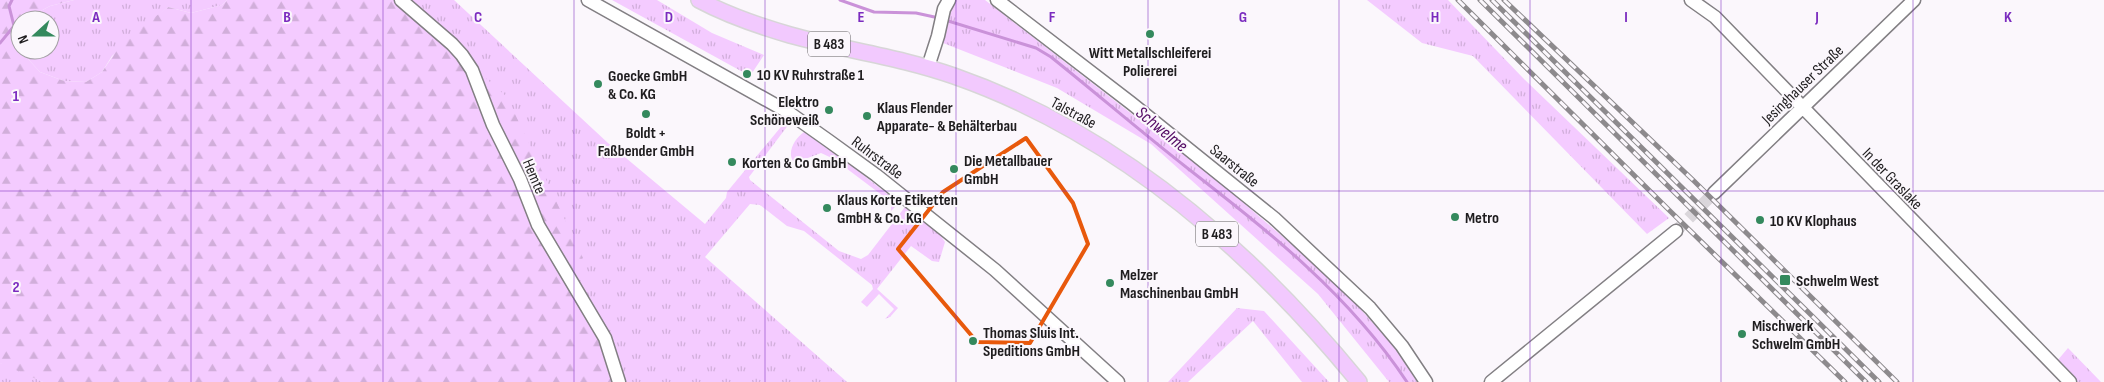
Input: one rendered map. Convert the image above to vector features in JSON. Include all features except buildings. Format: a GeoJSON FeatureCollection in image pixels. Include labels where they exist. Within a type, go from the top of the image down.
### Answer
{"type":"FeatureCollection","features":[{"type":"Feature","properties":{"kind":"main road","name":"Talstraße"},"geometry":{"type":"LineString","coordinates":[[698,0],[731,15],[789,35],[928,68],[970,82],[1034,110],[1092,141],[1138,171],[1180,202],[1253,266],[1324,340],[1358,382]]}},
{"type":"Feature","properties":{"kind":"street","name":"Hemte"},"geometry":{"type":"LineString","coordinates":[[401,0],[452,44],[472,70],[493,125],[520,179],[538,225],[605,338],[619,382]]}},
{"type":"Feature","properties":{"kind":"street","name":"Ruhrstraße"},"geometry":{"type":"LineString","coordinates":[[588,0],[788,112],[837,146],[995,270],[1118,382]]}},
{"type":"Feature","properties":{"kind":"street","name":"Saarstraße"},"geometry":{"type":"LineString","coordinates":[[998,0],[1139,109],[1274,218],[1370,308],[1402,346],[1426,382]]}},
{"type":"Feature","properties":{"kind":"street","name":"In der Graslake"},"geometry":{"type":"LineString","coordinates":[[1691,0],[1714,17],[2070,382]]}},
{"type":"Feature","properties":{"kind":"street","name":"Jesinghauser Straße"},"geometry":{"type":"LineString","coordinates":[[1714,193],[1914,0]]}},
{"type":"Feature","properties":{"kind":"street"},"geometry":{"type":"LineString","coordinates":[[928,68],[947,5]]}},
{"type":"Feature","properties":{"kind":"street"},"geometry":{"type":"LineString","coordinates":[[1491,382],[1676,230]]}},
{"type":"Feature","properties":{"kind":"highlighted area"},"geometry":{"type":"Polygon","coordinates":[[[1026,138],[1073,203],[1088,244],[1030,343],[977,342],[898,249],[943,192],[1026,138]]]}},
{"type":"Feature","properties":{"kind":"green space"},"geometry":{"type":"Polygon","coordinates":[[[0,0],[74,0],[50,6],[42,10],[10,10],[10,60],[29,60],[40,72],[64,81],[86,82],[102,72],[123,41],[168,7],[191,13],[222,5],[227,0],[397,0],[507,97],[583,258],[564,279],[597,309],[623,382],[43,382],[0,363],[0,0]]]}},
{"type":"Feature","properties":{"kind":"green space"},"geometry":{"type":"Polygon","coordinates":[[[74,0],[227,0],[222,5],[191,13],[168,7],[112,56],[102,72],[86,82],[64,81],[40,72],[29,60],[60,60],[60,10],[42,10],[50,6],[74,0]]]}},
{"type":"Feature","properties":{"kind":"green space"},"geometry":{"type":"Polygon","coordinates":[[[397,0],[454,0],[608,143],[705,224],[726,198],[727,192],[785,122],[789,124],[749,177],[750,180],[839,251],[861,259],[868,255],[905,207],[938,232],[945,242],[939,262],[932,261],[911,246],[877,289],[898,308],[890,317],[885,319],[894,309],[879,294],[867,307],[861,302],[873,289],[872,285],[804,231],[787,226],[760,205],[750,204],[705,257],[847,382],[623,382],[564,279],[397,0]]]}},
{"type":"Feature","properties":{"kind":"green space"},"geometry":{"type":"Polygon","coordinates":[[[612,0],[657,0],[712,33],[764,55],[750,76],[612,0]]]}},
{"type":"Feature","properties":{"kind":"green space"},"geometry":{"type":"Polygon","coordinates":[[[948,0],[985,0],[1218,181],[1339,285],[1396,349],[1417,382],[1389,382],[1318,294],[1151,144],[1057,88],[938,41],[948,0]]]}},
{"type":"Feature","properties":{"kind":"green space"},"geometry":{"type":"Polygon","coordinates":[[[1367,0],[1448,0],[1523,78],[1669,218],[1647,234],[1473,56],[1422,43],[1367,0]]]}},
{"type":"Feature","properties":{"kind":"green space"},"geometry":{"type":"Polygon","coordinates":[[[804,132],[899,203],[891,211],[891,202],[834,159],[821,153],[800,161],[793,161],[791,149],[804,132]]]}},
{"type":"Feature","properties":{"kind":"green space"},"geometry":{"type":"Polygon","coordinates":[[[1237,308],[1264,311],[1329,382],[1302,382],[1253,321],[1188,382],[1168,382],[1237,308]]]}},
{"type":"Feature","properties":{"kind":"green space"},"geometry":{"type":"Polygon","coordinates":[[[2068,348],[2101,382],[2078,382],[2057,361],[2068,348]]]}},
{"type":"Feature","properties":{"kind":"green space"},"geometry":{"type":"Polygon","coordinates":[[[0,363],[6,364],[43,382],[0,382],[0,363]]]}},
{"type":"Feature","properties":{"kind":"waterway"},"geometry":{"type":"LineString","coordinates":[[0,43],[14,26],[9,6],[12,0]]}},
{"type":"Feature","properties":{"kind":"waterway","name":"Schwelme"},"geometry":{"type":"LineString","coordinates":[[840,0],[874,12],[916,13],[939,18]]}},
{"type":"Feature","properties":{"kind":"waterway","name":"Schwelme"},"geometry":{"type":"LineString","coordinates":[[945,20],[1036,48],[1051,57],[1247,215],[1306,266],[1360,320],[1407,382]]}},
{"type":"Feature","properties":{"kind":"tunnel"},"geometry":{"type":"LineString","coordinates":[[1676,231],[1714,193]]}},
{"type":"Feature","properties":{"kind":"railway"},"geometry":{"type":"LineString","coordinates":[[1458,0],[1845,382]]}},
{"type":"Feature","properties":{"kind":"railway"},"geometry":{"type":"LineString","coordinates":[[1480,0],[1866,382]]}},
{"type":"Feature","properties":{"kind":"railway"},"geometry":{"type":"LineString","coordinates":[[1492,0],[1879,382]]}},
{"type":"Feature","properties":{"kind":"railway"},"geometry":{"type":"LineString","coordinates":[[1504,0],[1694,181],[1897,382]]}},
{"type":"Feature","properties":{"kind":"place","name":"Witt Metallschleiferei Poliererei"},"geometry":{"type":"Point","coordinates":[1150,34]}},
{"type":"Feature","properties":{"kind":"place","name":"10 KV Ruhrstraße 1"},"geometry":{"type":"Point","coordinates":[747,74]}},
{"type":"Feature","properties":{"kind":"place","name":"Goecke GmbH & Co. KG"},"geometry":{"type":"Point","coordinates":[598,84]}},
{"type":"Feature","properties":{"kind":"place","name":"Elektro Schöneweiß"},"geometry":{"type":"Point","coordinates":[829,110]}},
{"type":"Feature","properties":{"kind":"place","name":"Boldt + Faßbender GmbH"},"geometry":{"type":"Point","coordinates":[646,114]}},
{"type":"Feature","properties":{"kind":"place","name":"Klaus Flender Apparate- & Behälterbau"},"geometry":{"type":"Point","coordinates":[867,116]}},
{"type":"Feature","properties":{"kind":"place","name":"Korten & Co GmbH"},"geometry":{"type":"Point","coordinates":[732,162]}},
{"type":"Feature","properties":{"kind":"place","name":"Die Metallbauer GmbH"},"geometry":{"type":"Point","coordinates":[954,169]}},
{"type":"Feature","properties":{"kind":"place","name":"Klaus Korte Etiketten GmbH & Co. KG"},"geometry":{"type":"Point","coordinates":[827,208]}},
{"type":"Feature","properties":{"kind":"place","name":"Metro"},"geometry":{"type":"Point","coordinates":[1455,217]}},
{"type":"Feature","properties":{"kind":"place","name":"10 KV Klophaus"},"geometry":{"type":"Point","coordinates":[1760,220]}},
{"type":"Feature","properties":{"kind":"place","name":"Schwelm West"},"geometry":{"type":"Point","coordinates":[1785,280]}},
{"type":"Feature","properties":{"kind":"place","name":"Melzer Maschinenbau GmbH"},"geometry":{"type":"Point","coordinates":[1110,283]}},
{"type":"Feature","properties":{"kind":"place","name":"Mischwerk Schwelm GmbH"},"geometry":{"type":"Point","coordinates":[1742,334]}},
{"type":"Feature","properties":{"kind":"place","name":"Thomas Sluis Int. Speditions GmbH"},"geometry":{"type":"Point","coordinates":[973,341]}}]}
